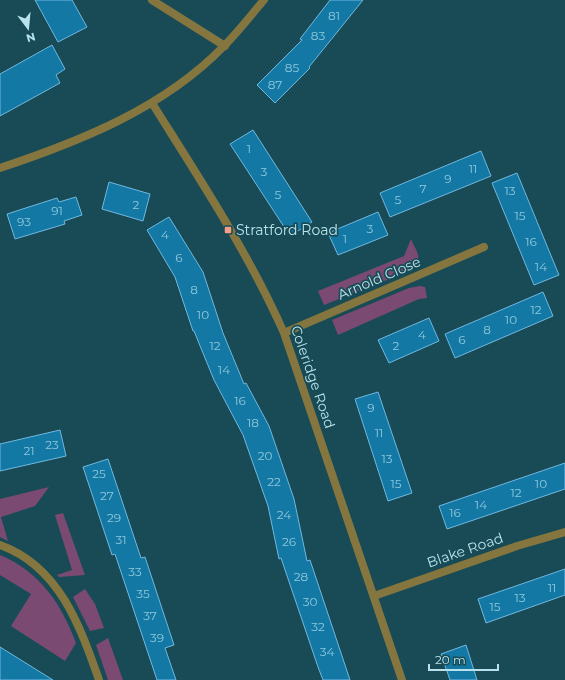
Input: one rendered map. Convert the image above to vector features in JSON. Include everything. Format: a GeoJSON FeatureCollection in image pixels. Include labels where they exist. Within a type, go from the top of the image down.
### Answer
{"type":"FeatureCollection","features":[{"type":"Feature","properties":{"kind":"street"},"geometry":{"type":"LineString","coordinates":[[152,0],[224,46]]}},
{"type":"Feature","properties":{"kind":"street"},"geometry":{"type":"LineString","coordinates":[[0,168],[76,140],[152,103],[183,82],[224,46],[264,0]]}},
{"type":"Feature","properties":{"kind":"street","name":"Coleridge Road"},"geometry":{"type":"LineString","coordinates":[[152,103],[224,218],[274,310],[284,333],[402,680]]}},
{"type":"Feature","properties":{"kind":"street","name":"Arnold Close"},"geometry":{"type":"LineString","coordinates":[[284,333],[484,247]]}},
{"type":"Feature","properties":{"kind":"street","name":"Blake Road"},"geometry":{"type":"LineString","coordinates":[[374,596],[518,546],[565,532]]}},
{"type":"Feature","properties":{"kind":"street"},"geometry":{"type":"LineString","coordinates":[[0,545],[32,562],[43,572],[58,590],[70,609],[82,635],[98,680]]}},
{"type":"Feature","properties":{"kind":"shaded area"},"geometry":{"type":"Polygon","coordinates":[[[411,239],[417,252],[418,260],[414,267],[409,271],[324,305],[318,291],[404,256],[411,239]]]}},
{"type":"Feature","properties":{"kind":"shaded area"},"geometry":{"type":"Polygon","coordinates":[[[420,286],[425,287],[427,298],[419,299],[338,335],[332,320],[409,288],[420,286]]]}},
{"type":"Feature","properties":{"kind":"shaded area"},"geometry":{"type":"Polygon","coordinates":[[[49,487],[35,506],[1,517],[8,541],[0,537],[0,499],[49,487]]]}},
{"type":"Feature","properties":{"kind":"shaded area"},"geometry":{"type":"Polygon","coordinates":[[[63,513],[85,575],[59,577],[57,575],[72,570],[55,515],[63,513]]]}},
{"type":"Feature","properties":{"kind":"shaded area"},"geometry":{"type":"Polygon","coordinates":[[[0,555],[27,570],[38,580],[56,602],[76,643],[65,661],[11,626],[31,594],[0,575],[0,555]]]}},
{"type":"Feature","properties":{"kind":"shaded area"},"geometry":{"type":"Polygon","coordinates":[[[85,589],[95,604],[104,628],[90,631],[73,597],[85,589]]]}},
{"type":"Feature","properties":{"kind":"shaded area"},"geometry":{"type":"Polygon","coordinates":[[[108,638],[123,680],[108,680],[96,645],[108,638]]]}},
{"type":"Feature","properties":{"kind":"building"},"geometry":{"type":"Polygon","coordinates":[[[35,0],[72,0],[87,27],[58,42],[35,0]]]}},
{"type":"Feature","properties":{"kind":"building"},"geometry":{"type":"Polygon","coordinates":[[[330,0],[363,0],[309,67],[310,68],[275,103],[257,85],[302,40],[300,39],[330,0]]]}},
{"type":"Feature","properties":{"kind":"building"},"geometry":{"type":"Polygon","coordinates":[[[52,45],[65,69],[56,75],[60,83],[0,116],[0,74],[52,45]]]}},
{"type":"Feature","properties":{"kind":"building"},"geometry":{"type":"Polygon","coordinates":[[[253,130],[312,222],[290,236],[230,144],[253,130]]]}},
{"type":"Feature","properties":{"kind":"building"},"geometry":{"type":"Polygon","coordinates":[[[481,151],[491,176],[390,217],[380,193],[481,151]]]}},
{"type":"Feature","properties":{"kind":"building"},"geometry":{"type":"Polygon","coordinates":[[[517,173],[559,275],[534,285],[492,183],[517,173]]]}},
{"type":"Feature","properties":{"kind":"building"},"geometry":{"type":"Polygon","coordinates":[[[109,182],[150,194],[143,221],[102,209],[109,182]]]}},
{"type":"Feature","properties":{"kind":"building"},"geometry":{"type":"Polygon","coordinates":[[[76,197],[82,215],[64,221],[65,224],[15,239],[7,214],[57,198],[59,202],[76,197]]]}},
{"type":"Feature","properties":{"kind":"building"},"geometry":{"type":"Polygon","coordinates":[[[378,212],[388,235],[338,255],[328,233],[378,212]]]}},
{"type":"Feature","properties":{"kind":"building"},"geometry":{"type":"Polygon","coordinates":[[[169,217],[203,272],[223,333],[244,384],[246,383],[269,426],[294,499],[307,561],[310,560],[350,680],[323,680],[281,558],[279,559],[268,506],[243,435],[214,380],[193,331],[175,277],[147,230],[169,217]]]}},
{"type":"Feature","properties":{"kind":"building"},"geometry":{"type":"Polygon","coordinates":[[[543,292],[553,316],[455,358],[445,334],[543,292]]]}},
{"type":"Feature","properties":{"kind":"building"},"geometry":{"type":"Polygon","coordinates":[[[429,318],[439,341],[389,363],[378,340],[429,318]]]}},
{"type":"Feature","properties":{"kind":"building"},"geometry":{"type":"Polygon","coordinates":[[[378,392],[412,493],[388,501],[355,399],[378,392]]]}},
{"type":"Feature","properties":{"kind":"building"},"geometry":{"type":"Polygon","coordinates":[[[60,430],[66,456],[0,471],[0,444],[60,430]]]}},
{"type":"Feature","properties":{"kind":"building"},"geometry":{"type":"Polygon","coordinates":[[[108,459],[141,558],[145,557],[174,645],[165,648],[176,680],[157,680],[115,554],[112,555],[83,467],[108,459]]]}},
{"type":"Feature","properties":{"kind":"building"},"geometry":{"type":"Polygon","coordinates":[[[565,463],[565,489],[447,529],[439,506],[565,463]]]}},
{"type":"Feature","properties":{"kind":"building"},"geometry":{"type":"Polygon","coordinates":[[[565,569],[565,595],[486,623],[478,599],[565,569]]]}},
{"type":"Feature","properties":{"kind":"building"},"geometry":{"type":"Polygon","coordinates":[[[466,645],[477,680],[450,680],[441,654],[466,645]]]}},
{"type":"Feature","properties":{"kind":"building"},"geometry":{"type":"Polygon","coordinates":[[[0,647],[53,680],[0,680],[0,647]]]}},
{"type":"Feature","properties":{"kind":"place","name":"Stratford Road"},"geometry":{"type":"Point","coordinates":[228,230]}}]}
